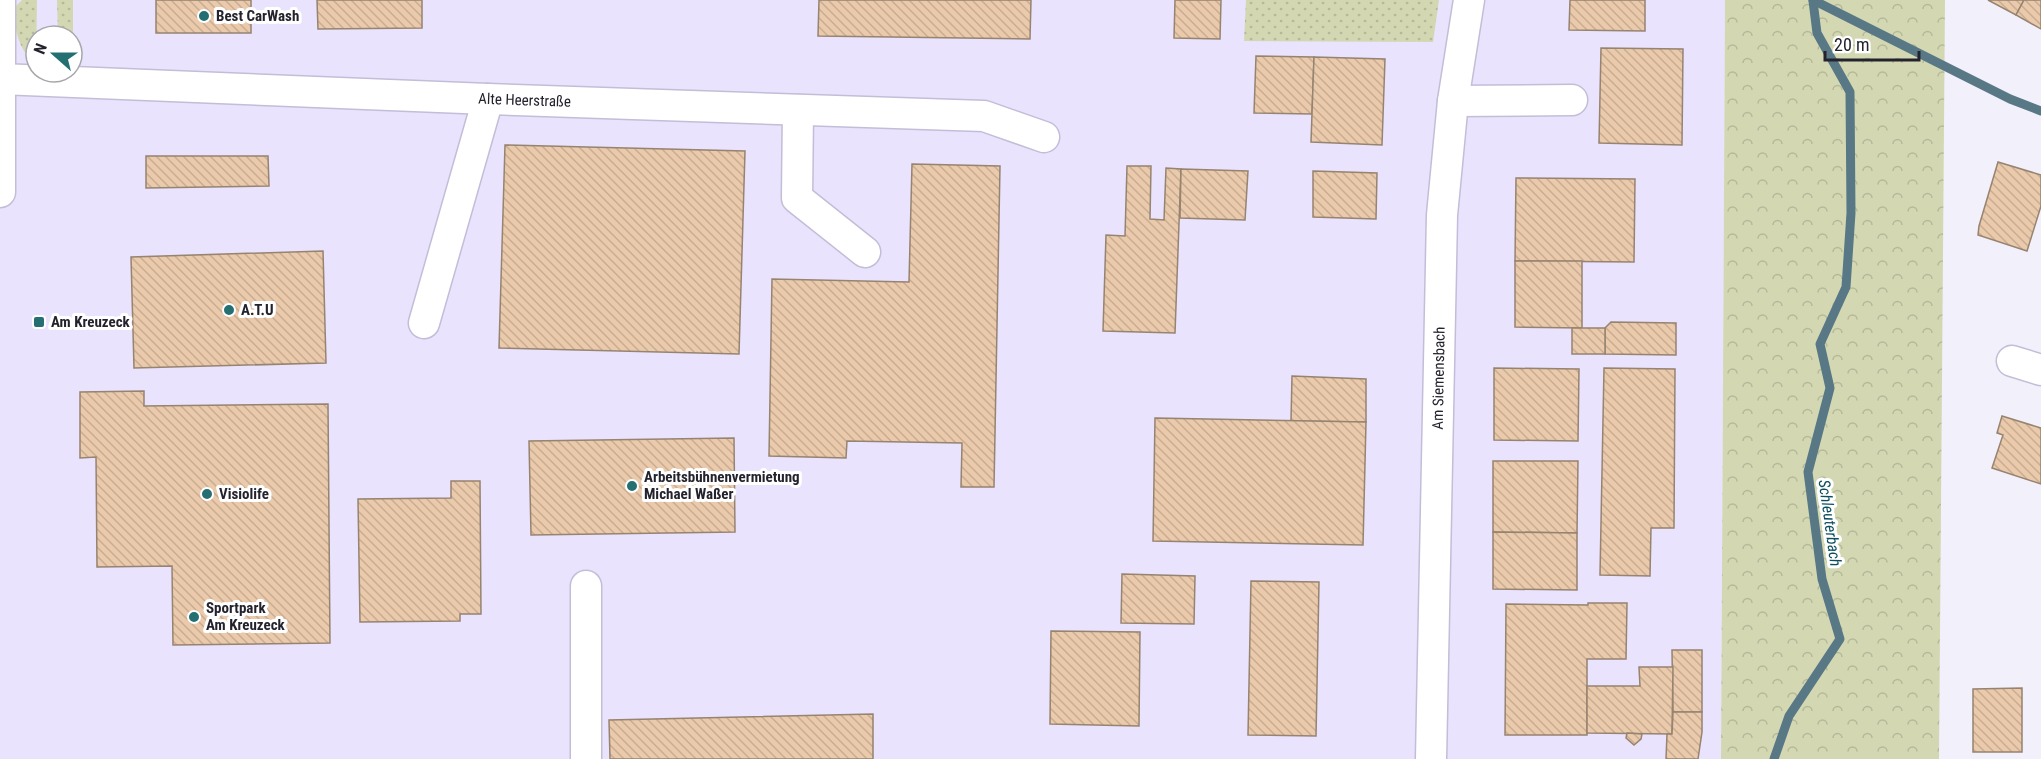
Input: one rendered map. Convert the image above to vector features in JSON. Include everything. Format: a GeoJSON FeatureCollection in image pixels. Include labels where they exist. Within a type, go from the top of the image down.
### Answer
{"type":"FeatureCollection","features":[{"type":"Feature","properties":{"kind":"street"},"geometry":{"type":"LineString","coordinates":[[0,0],[0,192]]}},
{"type":"Feature","properties":{"kind":"street","name":"Am Siemensbach"},"geometry":{"type":"LineString","coordinates":[[1431,759],[1442,215],[1453,101],[1469,0]]}},
{"type":"Feature","properties":{"kind":"street","name":"Alte Heerstraße"},"geometry":{"type":"LineString","coordinates":[[0,80],[984,116],[1044,137]]}},
{"type":"Feature","properties":{"kind":"street"},"geometry":{"type":"LineString","coordinates":[[423,323],[488,99]]}},
{"type":"Feature","properties":{"kind":"street"},"geometry":{"type":"LineString","coordinates":[[1453,101],[1572,100]]}},
{"type":"Feature","properties":{"kind":"street"},"geometry":{"type":"LineString","coordinates":[[798,110],[797,198],[865,252]]}},
{"type":"Feature","properties":{"kind":"street"},"geometry":{"type":"LineString","coordinates":[[2012,361],[2041,370]]}},
{"type":"Feature","properties":{"kind":"street"},"geometry":{"type":"LineString","coordinates":[[586,586],[586,759]]}},
{"type":"Feature","properties":{"kind":"shaded area"},"geometry":{"type":"Polygon","coordinates":[[[0,0],[1725,0],[1721,759],[0,759],[0,0]]]}},
{"type":"Feature","properties":{"kind":"green space"},"geometry":{"type":"Polygon","coordinates":[[[22,0],[37,0],[37,24],[24,24],[24,50],[16,32],[13,9],[22,0]]]}},
{"type":"Feature","properties":{"kind":"green space"},"geometry":{"type":"Polygon","coordinates":[[[57,0],[73,0],[73,24],[58,24],[57,0]]]}},
{"type":"Feature","properties":{"kind":"green space"},"geometry":{"type":"Polygon","coordinates":[[[1246,0],[1439,0],[1433,42],[1244,41],[1246,0]]]}},
{"type":"Feature","properties":{"kind":"green space"},"geometry":{"type":"Polygon","coordinates":[[[1725,0],[1945,0],[1939,759],[1721,759],[1725,0]]]}},
{"type":"Feature","properties":{"kind":"building","name":"Best CarWash"},"geometry":{"type":"Polygon","coordinates":[[[156,0],[251,0],[251,33],[156,33],[156,0]]]}},
{"type":"Feature","properties":{"kind":"building"},"geometry":{"type":"Polygon","coordinates":[[[317,0],[422,0],[422,28],[318,29],[317,0]]]}},
{"type":"Feature","properties":{"kind":"building"},"geometry":{"type":"Polygon","coordinates":[[[819,0],[1031,0],[1030,39],[818,36],[819,0]]]}},
{"type":"Feature","properties":{"kind":"building"},"geometry":{"type":"Polygon","coordinates":[[[1175,0],[1221,0],[1220,39],[1174,38],[1175,0]]]}},
{"type":"Feature","properties":{"kind":"building"},"geometry":{"type":"Polygon","coordinates":[[[1570,0],[1645,0],[1645,31],[1569,30],[1570,0]]]}},
{"type":"Feature","properties":{"kind":"building"},"geometry":{"type":"Polygon","coordinates":[[[1988,0],[2024,0],[2016,15],[1988,0]]]}},
{"type":"Feature","properties":{"kind":"building"},"geometry":{"type":"Polygon","coordinates":[[[2024,0],[2041,0],[2041,29],[2016,15],[2024,0]]]}},
{"type":"Feature","properties":{"kind":"building"},"geometry":{"type":"Polygon","coordinates":[[[1601,48],[1683,49],[1682,145],[1599,143],[1601,48]]]}},
{"type":"Feature","properties":{"kind":"building"},"geometry":{"type":"Polygon","coordinates":[[[1256,56],[1314,57],[1312,114],[1254,113],[1256,56]]]}},
{"type":"Feature","properties":{"kind":"building"},"geometry":{"type":"Polygon","coordinates":[[[1314,57],[1385,59],[1382,145],[1311,142],[1314,57]]]}},
{"type":"Feature","properties":{"kind":"building"},"geometry":{"type":"Polygon","coordinates":[[[505,145],[745,151],[739,354],[499,348],[505,145]]]}},
{"type":"Feature","properties":{"kind":"building"},"geometry":{"type":"Polygon","coordinates":[[[146,156],[268,156],[269,186],[146,188],[146,156]]]}},
{"type":"Feature","properties":{"kind":"building"},"geometry":{"type":"Polygon","coordinates":[[[1998,162],[2041,175],[2041,206],[2027,251],[1978,235],[1998,162]]]}},
{"type":"Feature","properties":{"kind":"building"},"geometry":{"type":"Polygon","coordinates":[[[912,164],[1000,166],[994,487],[961,487],[962,443],[847,441],[846,458],[769,456],[772,279],[909,282],[912,164]]]}},
{"type":"Feature","properties":{"kind":"building"},"geometry":{"type":"Polygon","coordinates":[[[1127,166],[1151,166],[1150,219],[1164,220],[1166,168],[1181,169],[1175,333],[1103,331],[1106,235],[1125,236],[1127,166]]]}},
{"type":"Feature","properties":{"kind":"building"},"geometry":{"type":"Polygon","coordinates":[[[1181,169],[1248,171],[1245,220],[1180,218],[1181,169]]]}},
{"type":"Feature","properties":{"kind":"building"},"geometry":{"type":"Polygon","coordinates":[[[1313,171],[1377,173],[1376,219],[1313,217],[1313,171]]]}},
{"type":"Feature","properties":{"kind":"building"},"geometry":{"type":"Polygon","coordinates":[[[1516,178],[1635,179],[1634,262],[1515,261],[1516,178]]]}},
{"type":"Feature","properties":{"kind":"building","name":"A.T.U"},"geometry":{"type":"Polygon","coordinates":[[[323,251],[326,363],[134,368],[131,257],[323,251]]]}},
{"type":"Feature","properties":{"kind":"building"},"geometry":{"type":"Polygon","coordinates":[[[1515,261],[1582,261],[1582,328],[1515,327],[1515,261]]]}},
{"type":"Feature","properties":{"kind":"building"},"geometry":{"type":"Polygon","coordinates":[[[1611,322],[1676,323],[1676,355],[1605,354],[1605,328],[1611,322]]]}},
{"type":"Feature","properties":{"kind":"building"},"geometry":{"type":"Polygon","coordinates":[[[1572,328],[1605,328],[1605,354],[1572,354],[1572,328]]]}},
{"type":"Feature","properties":{"kind":"building"},"geometry":{"type":"Polygon","coordinates":[[[1494,368],[1579,369],[1578,441],[1494,440],[1494,368]]]}},
{"type":"Feature","properties":{"kind":"building"},"geometry":{"type":"Polygon","coordinates":[[[1604,368],[1675,369],[1674,528],[1651,528],[1650,576],[1600,575],[1604,368]]]}},
{"type":"Feature","properties":{"kind":"building"},"geometry":{"type":"Polygon","coordinates":[[[1292,376],[1366,379],[1366,422],[1291,421],[1292,376]]]}},
{"type":"Feature","properties":{"kind":"building"},"geometry":{"type":"Polygon","coordinates":[[[144,391],[144,406],[328,404],[330,643],[173,645],[172,566],[97,567],[96,457],[80,458],[80,392],[144,391]]]}},
{"type":"Feature","properties":{"kind":"building"},"geometry":{"type":"Polygon","coordinates":[[[2002,416],[2041,428],[2041,484],[1992,468],[2003,435],[1997,433],[2002,416]]]}},
{"type":"Feature","properties":{"kind":"building"},"geometry":{"type":"Polygon","coordinates":[[[1155,418],[1366,422],[1363,545],[1153,541],[1155,418]]]}},
{"type":"Feature","properties":{"kind":"building","name":"Arbeitsbühnenvermietung Michael Waßer"},"geometry":{"type":"Polygon","coordinates":[[[734,438],[735,532],[531,535],[529,441],[734,438]]]}},
{"type":"Feature","properties":{"kind":"building"},"geometry":{"type":"Polygon","coordinates":[[[1493,461],[1578,461],[1577,533],[1493,532],[1493,461]]]}},
{"type":"Feature","properties":{"kind":"building"},"geometry":{"type":"Polygon","coordinates":[[[451,481],[480,481],[481,614],[460,614],[460,621],[360,622],[358,499],[451,498],[451,481]]]}},
{"type":"Feature","properties":{"kind":"building"},"geometry":{"type":"Polygon","coordinates":[[[1493,532],[1577,533],[1577,590],[1493,589],[1493,532]]]}},
{"type":"Feature","properties":{"kind":"building"},"geometry":{"type":"Polygon","coordinates":[[[1122,574],[1195,576],[1194,624],[1121,623],[1122,574]]]}},
{"type":"Feature","properties":{"kind":"building"},"geometry":{"type":"Polygon","coordinates":[[[1251,581],[1319,582],[1316,736],[1248,735],[1251,581]]]}},
{"type":"Feature","properties":{"kind":"building"},"geometry":{"type":"Polygon","coordinates":[[[1588,603],[1627,603],[1626,659],[1587,659],[1587,735],[1505,735],[1506,604],[1588,605],[1588,603]]]}},
{"type":"Feature","properties":{"kind":"building"},"geometry":{"type":"Polygon","coordinates":[[[1051,631],[1140,632],[1139,726],[1050,724],[1051,631]]]}},
{"type":"Feature","properties":{"kind":"building"},"geometry":{"type":"Polygon","coordinates":[[[1672,650],[1702,650],[1702,712],[1673,712],[1672,650]]]}},
{"type":"Feature","properties":{"kind":"building"},"geometry":{"type":"Polygon","coordinates":[[[1639,667],[1673,667],[1672,734],[1587,733],[1587,686],[1640,686],[1639,667]]]}},
{"type":"Feature","properties":{"kind":"building"},"geometry":{"type":"Polygon","coordinates":[[[2022,688],[2022,752],[1973,752],[1973,689],[2022,688]]]}},
{"type":"Feature","properties":{"kind":"building"},"geometry":{"type":"Polygon","coordinates":[[[1673,712],[1702,712],[1698,759],[1666,759],[1667,734],[1672,734],[1673,712]]]}},
{"type":"Feature","properties":{"kind":"building"},"geometry":{"type":"Polygon","coordinates":[[[873,714],[873,759],[610,759],[609,720],[873,714]]]}},
{"type":"Feature","properties":{"kind":"building"},"geometry":{"type":"Polygon","coordinates":[[[1627,733],[1642,734],[1641,739],[1634,745],[1626,738],[1627,733]]]}},
{"type":"Feature","properties":{"kind":"waterway"},"geometry":{"type":"LineString","coordinates":[[1813,0],[2010,99],[2041,111]]}},
{"type":"Feature","properties":{"kind":"waterway","name":"Schleuterbach"},"geometry":{"type":"LineString","coordinates":[[1774,759],[1789,716],[1840,639],[1822,579],[1808,472],[1830,388],[1820,344],[1846,287],[1851,213],[1850,92],[1817,33],[1813,1]]}},
{"type":"Feature","properties":{"kind":"place","name":"Best CarWash"},"geometry":{"type":"Point","coordinates":[204,16]}},
{"type":"Feature","properties":{"kind":"place","name":"A.T.U"},"geometry":{"type":"Point","coordinates":[229,310]}},
{"type":"Feature","properties":{"kind":"place","name":"Am Kreuzeck"},"geometry":{"type":"Point","coordinates":[39,322]}},
{"type":"Feature","properties":{"kind":"place","name":"Arbeitsbühnenvermietung Michael Waßer"},"geometry":{"type":"Point","coordinates":[632,486]}},
{"type":"Feature","properties":{"kind":"place","name":"Visiolife"},"geometry":{"type":"Point","coordinates":[207,494]}},
{"type":"Feature","properties":{"kind":"place","name":"Sportpark Am Kreuzeck"},"geometry":{"type":"Point","coordinates":[194,617]}}]}
